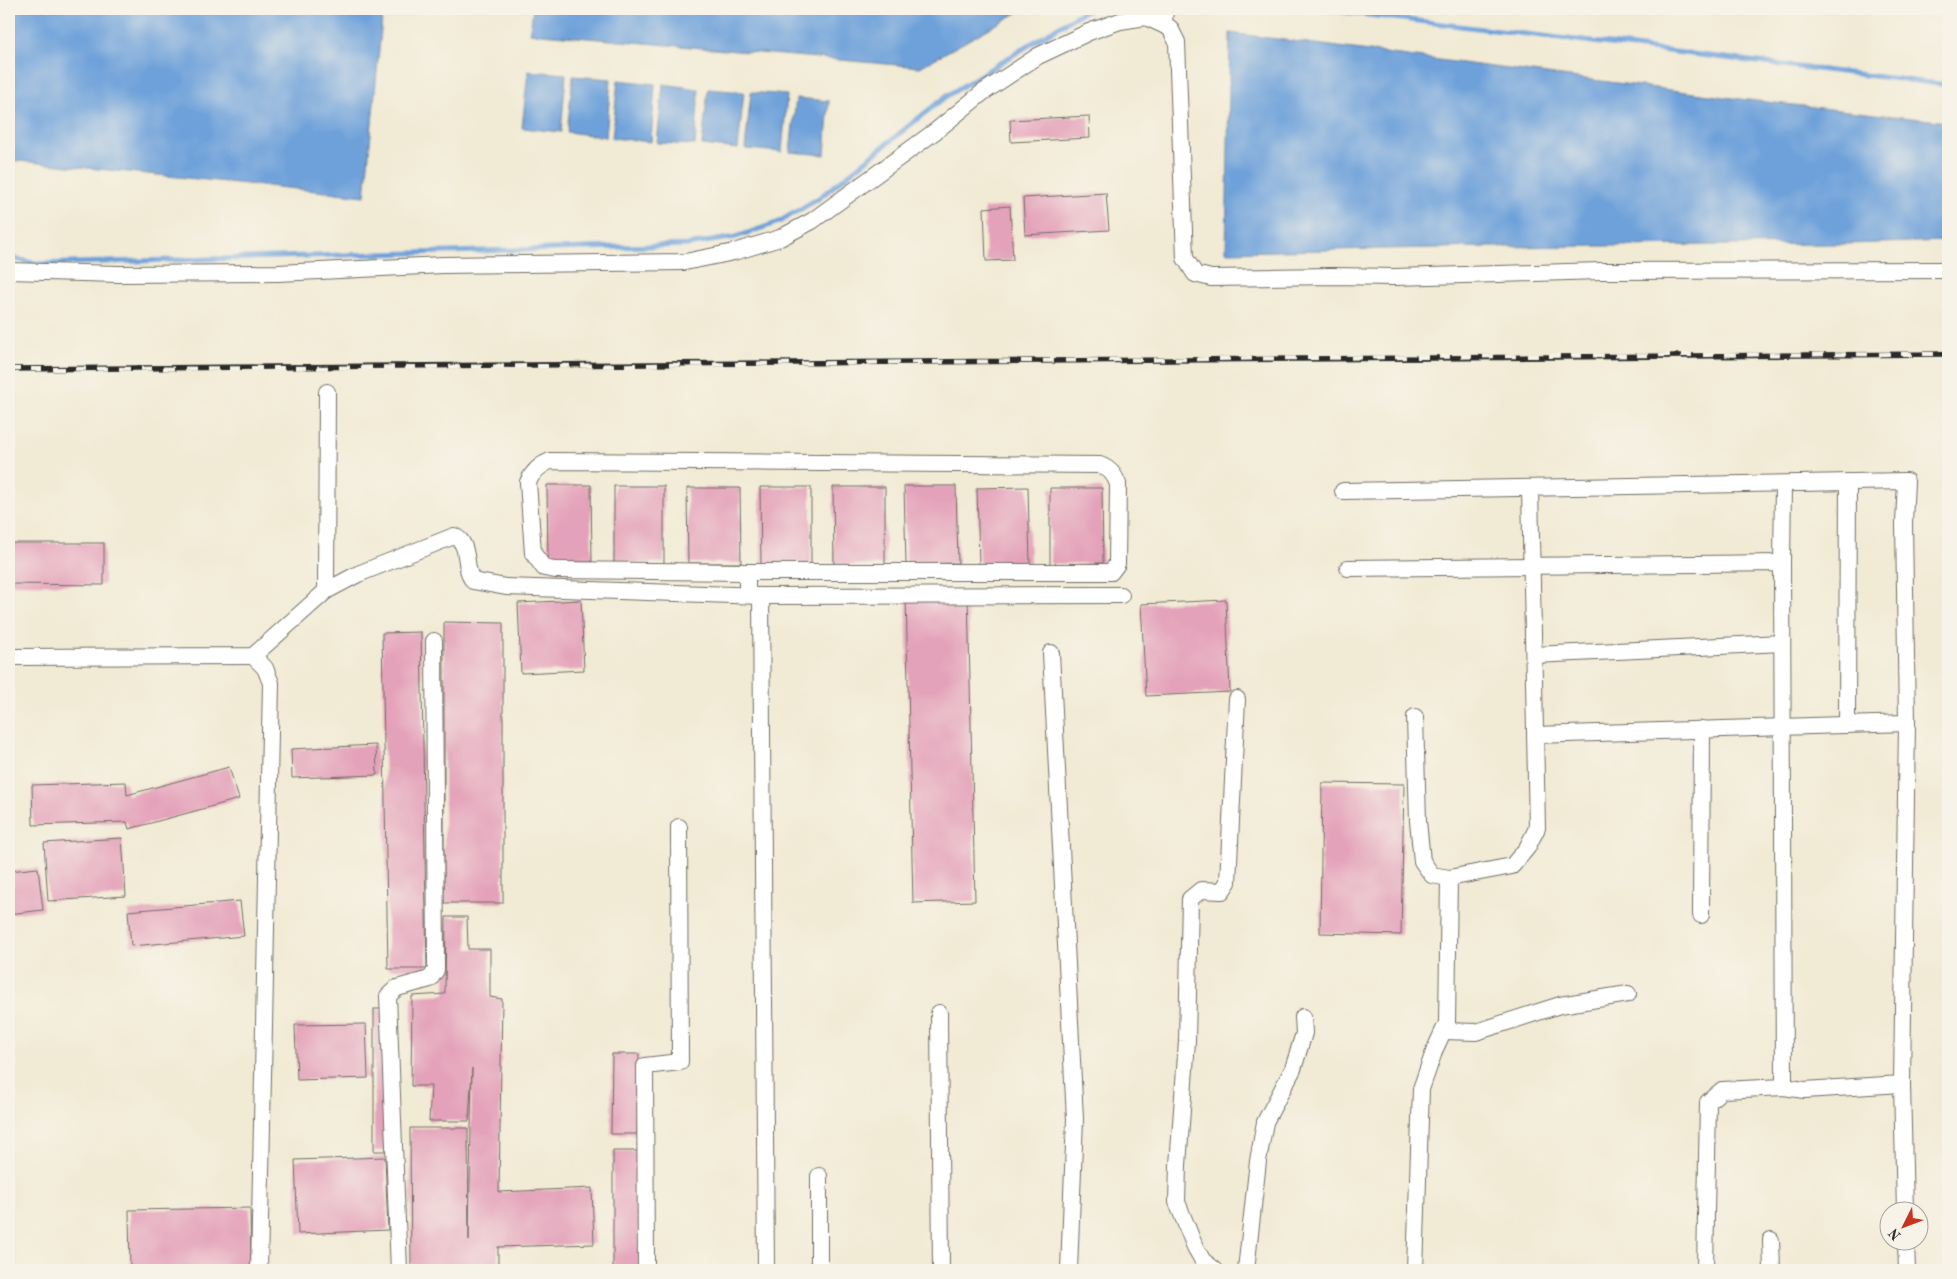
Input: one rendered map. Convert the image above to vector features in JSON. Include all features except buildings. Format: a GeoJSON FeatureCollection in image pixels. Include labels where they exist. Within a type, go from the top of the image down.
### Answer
{"type":"FeatureCollection","features":[{"type":"Feature","properties":{"kind":"street"},"geometry":{"type":"LineString","coordinates":[[9,271],[118,274],[278,273],[442,265],[685,262],[734,252],[780,238],[812,220],[914,147],[982,93],[1038,56],[1089,32],[1120,21],[1165,15],[1178,42],[1185,258],[1195,274],[1211,278],[1395,277],[1601,271],[1948,270]]}},
{"type":"Feature","properties":{"kind":"street"},"geometry":{"type":"LineString","coordinates":[[326,591],[327,392]]}},
{"type":"Feature","properties":{"kind":"street"},"geometry":{"type":"LineString","coordinates":[[550,461],[1100,465],[1107,468],[1114,475],[1118,484],[1117,564],[1111,572],[747,572],[555,570],[544,568],[533,553],[528,482],[531,474],[542,464],[550,461]]}},
{"type":"Feature","properties":{"kind":"street"},"geometry":{"type":"LineString","coordinates":[[1847,725],[1848,482]]}},
{"type":"Feature","properties":{"kind":"street"},"geometry":{"type":"LineString","coordinates":[[1343,491],[1906,482],[1904,523],[1907,723],[1902,1084],[1905,1202]]}},
{"type":"Feature","properties":{"kind":"street"},"geometry":{"type":"LineString","coordinates":[[1783,484],[1784,1087]]}},
{"type":"Feature","properties":{"kind":"street"},"geometry":{"type":"LineString","coordinates":[[1415,717],[1418,821],[1422,861],[1432,875],[1449,878],[1512,866],[1527,848],[1537,828],[1530,488]]}},
{"type":"Feature","properties":{"kind":"street"},"geometry":{"type":"LineString","coordinates":[[9,657],[253,656],[326,591],[358,574],[454,536],[459,538],[464,545],[468,573],[476,583],[534,589],[754,596],[1121,595]]}},
{"type":"Feature","properties":{"kind":"street"},"geometry":{"type":"LineString","coordinates":[[1348,568],[1782,563]]}},
{"type":"Feature","properties":{"kind":"street"},"geometry":{"type":"LineString","coordinates":[[747,572],[754,596],[766,1270]]}},
{"type":"Feature","properties":{"kind":"street"},"geometry":{"type":"LineString","coordinates":[[399,1270],[388,996],[397,988],[430,979],[435,975],[436,970],[434,641]]}},
{"type":"Feature","properties":{"kind":"street"},"geometry":{"type":"LineString","coordinates":[[1534,655],[1782,643]]}},
{"type":"Feature","properties":{"kind":"street"},"geometry":{"type":"LineString","coordinates":[[1050,653],[1075,1119],[1069,1270]]}},
{"type":"Feature","properties":{"kind":"street"},"geometry":{"type":"LineString","coordinates":[[253,656],[265,668],[271,683],[259,1270]]}},
{"type":"Feature","properties":{"kind":"street"},"geometry":{"type":"LineString","coordinates":[[1215,1270],[1203,1261],[1195,1247],[1178,1202],[1178,1165],[1187,1040],[1190,899],[1201,890],[1222,891],[1228,882],[1237,699]]}},
{"type":"Feature","properties":{"kind":"street"},"geometry":{"type":"LineString","coordinates":[[1535,735],[1907,723]]}},
{"type":"Feature","properties":{"kind":"street"},"geometry":{"type":"LineString","coordinates":[[1701,915],[1702,729]]}},
{"type":"Feature","properties":{"kind":"street"},"geometry":{"type":"LineString","coordinates":[[646,1270],[645,1066],[680,1062],[679,827]]}},
{"type":"Feature","properties":{"kind":"street"},"geometry":{"type":"LineString","coordinates":[[1415,1270],[1421,1089],[1447,1022],[1449,878]]}},
{"type":"Feature","properties":{"kind":"street"},"geometry":{"type":"LineString","coordinates":[[1444,1030],[1476,1032],[1560,1005],[1628,994]]}},
{"type":"Feature","properties":{"kind":"street"},"geometry":{"type":"LineString","coordinates":[[939,1013],[941,1270]]}},
{"type":"Feature","properties":{"kind":"street"},"geometry":{"type":"LineString","coordinates":[[1246,1270],[1258,1161],[1265,1122],[1293,1069],[1304,1033],[1303,1017]]}},
{"type":"Feature","properties":{"kind":"street"},"geometry":{"type":"LineString","coordinates":[[1705,1270],[1708,1102],[1722,1090],[1784,1087],[1804,1090],[1902,1084]]}},
{"type":"Feature","properties":{"kind":"street"},"geometry":{"type":"LineString","coordinates":[[819,1176],[820,1270]]}},
{"type":"Feature","properties":{"kind":"street"},"geometry":{"type":"LineString","coordinates":[[1771,1240],[1772,1270]]}},
{"type":"Feature","properties":{"kind":"street"},"geometry":{"type":"LineString","coordinates":[[1906,1252],[1907,1270]]}},
{"type":"Feature","properties":{"kind":"water"},"geometry":{"type":"Polygon","coordinates":[[[9,9],[383,9],[365,196],[9,160],[9,9]]]}},
{"type":"Feature","properties":{"kind":"water"},"geometry":{"type":"Polygon","coordinates":[[[533,9],[1024,9],[920,67],[530,33],[533,9]]]}},
{"type":"Feature","properties":{"kind":"water"},"geometry":{"type":"Polygon","coordinates":[[[1230,33],[1748,100],[1948,122],[1948,241],[1226,252],[1230,33]]]}},
{"type":"Feature","properties":{"kind":"water"},"geometry":{"type":"Polygon","coordinates":[[[528,71],[566,74],[561,132],[522,128],[528,71]]]}},
{"type":"Feature","properties":{"kind":"water"},"geometry":{"type":"Polygon","coordinates":[[[573,76],[611,79],[606,137],[567,132],[573,76]]]}},
{"type":"Feature","properties":{"kind":"water"},"geometry":{"type":"Polygon","coordinates":[[[618,80],[655,84],[651,142],[612,138],[618,80]]]}},
{"type":"Feature","properties":{"kind":"water"},"geometry":{"type":"Polygon","coordinates":[[[663,84],[699,89],[695,145],[657,143],[663,84]]]}},
{"type":"Feature","properties":{"kind":"water"},"geometry":{"type":"Polygon","coordinates":[[[708,89],[744,92],[738,149],[702,145],[708,89]]]}},
{"type":"Feature","properties":{"kind":"water"},"geometry":{"type":"Polygon","coordinates":[[[751,92],[787,95],[782,152],[745,149],[751,92]]]}},
{"type":"Feature","properties":{"kind":"water"},"geometry":{"type":"Polygon","coordinates":[[[796,98],[829,101],[825,155],[790,152],[796,98]]]}},
{"type":"Feature","properties":{"kind":"waterway"},"geometry":{"type":"LineString","coordinates":[[9,257],[37,264],[687,245],[736,237],[779,222],[819,198],[945,97],[1081,13],[1092,9]]}},
{"type":"Feature","properties":{"kind":"waterway"},"geometry":{"type":"LineString","coordinates":[[1319,9],[1948,85]]}},
{"type":"Feature","properties":{"kind":"railway"},"geometry":{"type":"LineString","coordinates":[[9,369],[1948,354]]}}]}
